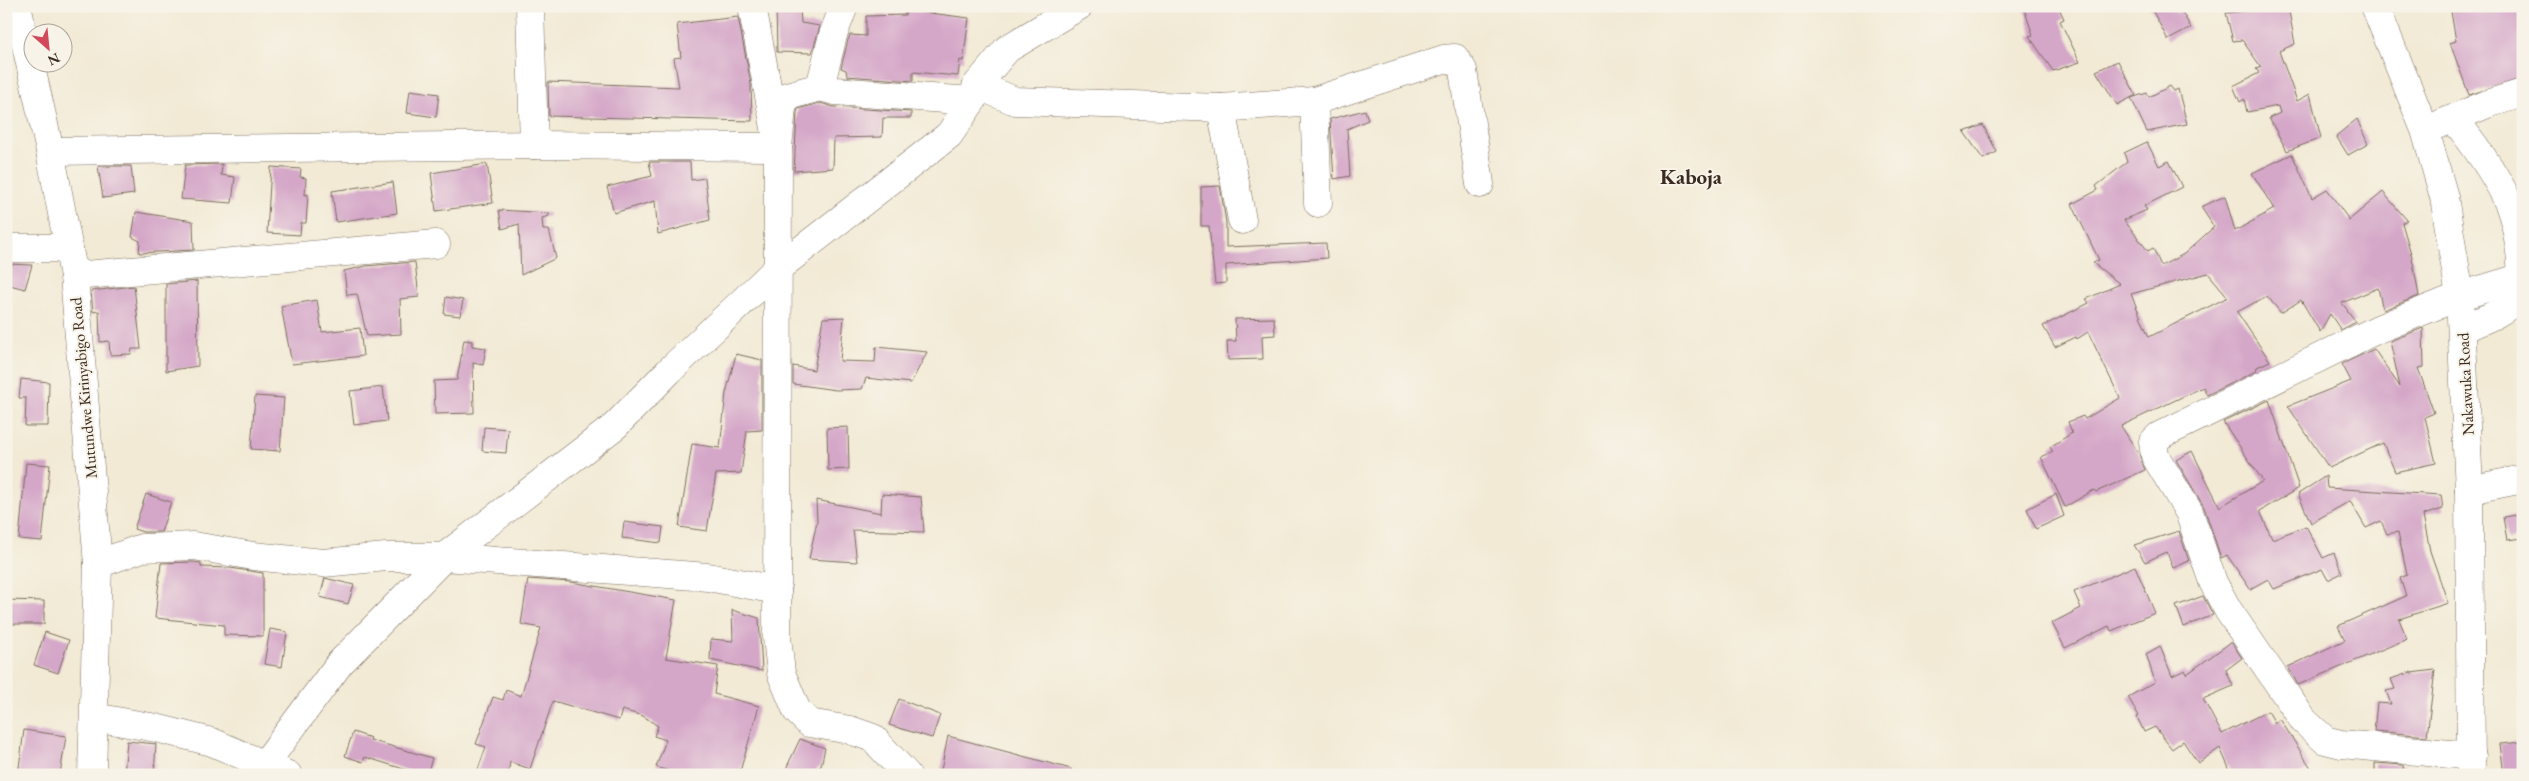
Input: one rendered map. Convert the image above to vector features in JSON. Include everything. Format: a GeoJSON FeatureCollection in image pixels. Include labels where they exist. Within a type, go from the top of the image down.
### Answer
{"type":"FeatureCollection","features":[{"type":"Feature","properties":{"kind":"street","name":"Mutundwe Kirinyabigo Road"},"geometry":{"type":"LineString","coordinates":[[17,6],[50,151],[74,276],[98,564],[92,775]]}},
{"type":"Feature","properties":{"kind":"street"},"geometry":{"type":"LineString","coordinates":[[530,6],[534,145]]}},
{"type":"Feature","properties":{"kind":"street"},"geometry":{"type":"LineString","coordinates":[[752,6],[778,147]]}},
{"type":"Feature","properties":{"kind":"street"},"geometry":{"type":"LineString","coordinates":[[820,87],[844,6]]}},
{"type":"Feature","properties":{"kind":"street"},"geometry":{"type":"LineString","coordinates":[[94,717],[156,728],[212,742],[269,772],[340,663],[444,558],[615,426],[669,371],[778,268],[950,135],[975,93],[1007,49],[1079,6]]}},
{"type":"Feature","properties":{"kind":"street","name":"Nakawuka Road"},"geometry":{"type":"LineString","coordinates":[[2375,6],[2425,130],[2444,197],[2460,296],[2470,490],[2471,765]]}},
{"type":"Feature","properties":{"kind":"street"},"geometry":{"type":"LineString","coordinates":[[907,775],[872,738],[850,730],[809,723],[797,711],[781,674],[777,637],[778,147],[782,108],[787,96],[820,87],[835,91],[975,93],[1015,101],[1221,108],[1314,101],[1444,59],[1456,58],[1463,70],[1480,184]]}},
{"type":"Feature","properties":{"kind":"street"},"geometry":{"type":"LineString","coordinates":[[2425,130],[2456,120],[2486,104],[2523,93]]}},
{"type":"Feature","properties":{"kind":"street"},"geometry":{"type":"LineString","coordinates":[[1314,101],[1318,203]]}},
{"type":"Feature","properties":{"kind":"street"},"geometry":{"type":"LineString","coordinates":[[1221,108],[1242,220]]}},
{"type":"Feature","properties":{"kind":"street"},"geometry":{"type":"LineString","coordinates":[[2456,120],[2480,154],[2510,206],[2520,256],[2522,277],[2516,299],[2488,318],[2462,328]]}},
{"type":"Feature","properties":{"kind":"street"},"geometry":{"type":"LineString","coordinates":[[50,151],[534,145],[778,147]]}},
{"type":"Feature","properties":{"kind":"street"},"geometry":{"type":"LineString","coordinates":[[74,276],[436,244]]}},
{"type":"Feature","properties":{"kind":"street"},"geometry":{"type":"LineString","coordinates":[[6,248],[68,248]]}},
{"type":"Feature","properties":{"kind":"street"},"geometry":{"type":"LineString","coordinates":[[2471,765],[2325,740],[2304,721],[2228,610],[2213,582],[2189,512],[2153,450],[2153,442],[2159,436],[2378,329],[2460,296],[2522,277]]}},
{"type":"Feature","properties":{"kind":"street"},"geometry":{"type":"LineString","coordinates":[[2470,490],[2523,479]]}},
{"type":"Feature","properties":{"kind":"street"},"geometry":{"type":"LineString","coordinates":[[98,564],[142,548],[194,546],[253,556],[323,563],[386,557],[444,558],[708,577],[777,590]]}},
{"type":"Feature","properties":{"kind":"building"},"geometry":{"type":"Polygon","coordinates":[[[776,6],[800,6],[801,23],[820,26],[812,53],[777,52],[776,6]]]}},
{"type":"Feature","properties":{"kind":"building"},"geometry":{"type":"Polygon","coordinates":[[[2023,6],[2058,6],[2064,19],[2060,21],[2080,62],[2053,71],[2029,36],[2033,35],[2023,6]]]}},
{"type":"Feature","properties":{"kind":"building"},"geometry":{"type":"Polygon","coordinates":[[[2150,6],[2172,6],[2176,13],[2181,10],[2191,28],[2168,40],[2150,6]]]}},
{"type":"Feature","properties":{"kind":"building"},"geometry":{"type":"Polygon","coordinates":[[[2256,6],[2288,6],[2295,44],[2279,51],[2297,101],[2310,94],[2321,138],[2287,151],[2269,118],[2280,113],[2278,106],[2247,112],[2244,99],[2240,102],[2233,86],[2259,73],[2256,69],[2261,67],[2242,40],[2233,41],[2226,13],[2257,10],[2256,6]]]}},
{"type":"Feature","properties":{"kind":"building"},"geometry":{"type":"Polygon","coordinates":[[[2450,6],[2523,6],[2523,78],[2469,95],[2450,43],[2456,41],[2450,6]]]}},
{"type":"Feature","properties":{"kind":"building"},"geometry":{"type":"Polygon","coordinates":[[[906,10],[969,18],[963,61],[960,60],[958,76],[913,72],[913,81],[847,76],[846,70],[841,68],[848,40],[850,35],[866,36],[866,16],[905,15],[906,10]]]}},
{"type":"Feature","properties":{"kind":"building"},"geometry":{"type":"Polygon","coordinates":[[[738,17],[751,84],[752,121],[549,116],[548,82],[679,87],[674,58],[681,57],[677,24],[738,17]]]}},
{"type":"Feature","properties":{"kind":"building"},"geometry":{"type":"Polygon","coordinates":[[[2118,61],[2136,95],[2117,105],[2096,71],[2118,61]]]}},
{"type":"Feature","properties":{"kind":"building"},"geometry":{"type":"Polygon","coordinates":[[[2170,86],[2174,91],[2178,89],[2187,124],[2147,132],[2131,98],[2147,93],[2149,97],[2170,86]]]}},
{"type":"Feature","properties":{"kind":"building"},"geometry":{"type":"Polygon","coordinates":[[[410,90],[439,94],[436,117],[407,113],[410,90]]]}},
{"type":"Feature","properties":{"kind":"building"},"geometry":{"type":"Polygon","coordinates":[[[820,103],[834,107],[911,112],[911,118],[883,118],[882,137],[834,138],[833,168],[794,171],[798,109],[820,103]]]}},
{"type":"Feature","properties":{"kind":"building"},"geometry":{"type":"Polygon","coordinates":[[[1365,110],[1368,120],[1347,129],[1350,176],[1334,179],[1330,119],[1365,110]]]}},
{"type":"Feature","properties":{"kind":"building"},"geometry":{"type":"Polygon","coordinates":[[[2357,119],[2368,144],[2348,155],[2336,136],[2357,119]]]}},
{"type":"Feature","properties":{"kind":"building"},"geometry":{"type":"Polygon","coordinates":[[[1983,125],[1997,152],[1983,159],[1964,132],[1983,125]]]}},
{"type":"Feature","properties":{"kind":"building"},"geometry":{"type":"Polygon","coordinates":[[[2147,142],[2159,166],[2169,161],[2182,187],[2144,206],[2147,210],[2124,220],[2148,251],[2153,248],[2161,266],[2184,254],[2214,227],[2201,207],[2225,196],[2235,231],[2274,209],[2252,173],[2292,154],[2312,198],[2327,189],[2349,220],[2383,192],[2407,220],[2402,223],[2412,257],[2419,296],[2383,310],[2378,288],[2342,303],[2356,322],[2341,330],[2330,314],[2320,332],[2301,300],[2281,313],[2267,296],[2237,312],[2270,361],[2257,367],[2256,371],[2207,395],[2203,387],[2121,426],[2139,454],[2145,470],[2096,492],[2094,490],[2065,507],[2041,457],[2053,452],[2050,447],[2072,433],[2068,422],[2083,416],[2085,419],[2120,398],[2088,332],[2077,339],[2076,337],[2055,347],[2043,326],[2089,303],[2086,299],[2120,284],[2093,263],[2099,260],[2072,204],[2098,190],[2096,186],[2127,162],[2124,153],[2147,142]],[[2208,273],[2131,294],[2149,337],[2228,297],[2208,273]]]}},
{"type":"Feature","properties":{"kind":"building"},"geometry":{"type":"Polygon","coordinates":[[[649,162],[690,162],[691,180],[705,178],[710,220],[658,234],[655,201],[614,213],[607,187],[652,176],[649,162]]]}},
{"type":"Feature","properties":{"kind":"building"},"geometry":{"type":"Polygon","coordinates":[[[222,164],[221,175],[235,177],[232,203],[181,199],[185,165],[222,164]]]}},
{"type":"Feature","properties":{"kind":"building"},"geometry":{"type":"Polygon","coordinates":[[[487,164],[493,203],[436,211],[431,173],[487,164]]]}},
{"type":"Feature","properties":{"kind":"building"},"geometry":{"type":"Polygon","coordinates":[[[98,166],[131,166],[134,194],[103,198],[98,166]]]}},
{"type":"Feature","properties":{"kind":"building"},"geometry":{"type":"Polygon","coordinates":[[[271,167],[301,169],[300,177],[306,178],[305,195],[308,194],[306,223],[301,223],[300,235],[267,233],[271,167]]]}},
{"type":"Feature","properties":{"kind":"building"},"geometry":{"type":"Polygon","coordinates":[[[393,182],[397,213],[336,222],[332,191],[393,182]]]}},
{"type":"Feature","properties":{"kind":"building"},"geometry":{"type":"Polygon","coordinates":[[[1220,186],[1226,222],[1226,247],[1326,243],[1327,258],[1226,265],[1226,283],[1215,284],[1209,226],[1201,226],[1201,187],[1220,186]]]}},
{"type":"Feature","properties":{"kind":"building"},"geometry":{"type":"Polygon","coordinates":[[[499,210],[549,213],[549,216],[542,218],[543,230],[549,230],[556,258],[521,275],[519,224],[502,229],[499,210]]]}},
{"type":"Feature","properties":{"kind":"building"},"geometry":{"type":"Polygon","coordinates":[[[136,212],[193,221],[194,250],[139,253],[140,241],[132,237],[136,212]]]}},
{"type":"Feature","properties":{"kind":"building"},"geometry":{"type":"Polygon","coordinates":[[[415,262],[419,297],[400,299],[401,334],[367,336],[357,294],[347,295],[344,271],[366,266],[415,262]]]}},
{"type":"Feature","properties":{"kind":"building"},"geometry":{"type":"Polygon","coordinates":[[[6,264],[32,265],[25,289],[6,284],[6,264]]]}},
{"type":"Feature","properties":{"kind":"building"},"geometry":{"type":"Polygon","coordinates":[[[197,281],[198,366],[166,371],[166,284],[197,281]]]}},
{"type":"Feature","properties":{"kind":"building"},"geometry":{"type":"Polygon","coordinates":[[[134,286],[141,349],[132,349],[131,354],[110,355],[109,341],[100,342],[99,311],[93,312],[91,291],[134,286]]]}},
{"type":"Feature","properties":{"kind":"building"},"geometry":{"type":"Polygon","coordinates":[[[446,297],[463,300],[460,316],[444,314],[446,297]]]}},
{"type":"Feature","properties":{"kind":"building"},"geometry":{"type":"Polygon","coordinates":[[[317,300],[322,332],[360,328],[363,356],[292,364],[281,306],[317,300]]]}},
{"type":"Feature","properties":{"kind":"building"},"geometry":{"type":"Polygon","coordinates":[[[844,317],[840,361],[875,362],[876,347],[927,352],[911,383],[866,378],[862,389],[836,390],[793,384],[793,366],[814,370],[823,318],[844,317]]]}},
{"type":"Feature","properties":{"kind":"building"},"geometry":{"type":"Polygon","coordinates":[[[1274,318],[1275,335],[1262,336],[1263,359],[1228,360],[1227,341],[1236,341],[1235,319],[1274,318]]]}},
{"type":"Feature","properties":{"kind":"building"},"geometry":{"type":"Polygon","coordinates":[[[2423,328],[2424,367],[2418,368],[2434,413],[2425,417],[2436,463],[2395,472],[2383,443],[2329,468],[2288,406],[2351,381],[2342,364],[2374,349],[2400,387],[2390,341],[2423,328]]]}},
{"type":"Feature","properties":{"kind":"building"},"geometry":{"type":"Polygon","coordinates":[[[464,340],[472,341],[472,346],[486,348],[483,365],[473,363],[474,413],[435,414],[434,381],[457,380],[464,340]]]}},
{"type":"Feature","properties":{"kind":"building"},"geometry":{"type":"Polygon","coordinates":[[[736,354],[762,360],[762,430],[747,431],[741,473],[716,474],[707,531],[679,527],[692,444],[720,448],[726,393],[736,354]]]}},
{"type":"Feature","properties":{"kind":"building"},"geometry":{"type":"Polygon","coordinates":[[[21,379],[49,382],[48,426],[25,426],[26,398],[19,398],[21,379]]]}},
{"type":"Feature","properties":{"kind":"building"},"geometry":{"type":"Polygon","coordinates":[[[383,387],[387,421],[354,425],[350,391],[383,387]]]}},
{"type":"Feature","properties":{"kind":"building"},"geometry":{"type":"Polygon","coordinates":[[[255,396],[284,398],[280,451],[251,449],[255,396]]]}},
{"type":"Feature","properties":{"kind":"building"},"geometry":{"type":"Polygon","coordinates":[[[2269,400],[2299,488],[2260,511],[2272,539],[2306,526],[2323,558],[2334,553],[2342,573],[2328,580],[2322,569],[2274,589],[2268,579],[2250,589],[2227,555],[2221,558],[2204,507],[2176,460],[2192,451],[2220,507],[2263,481],[2223,422],[2269,400]]]}},
{"type":"Feature","properties":{"kind":"building"},"geometry":{"type":"Polygon","coordinates":[[[484,427],[508,429],[506,453],[482,451],[484,427]]]}},
{"type":"Feature","properties":{"kind":"building"},"geometry":{"type":"Polygon","coordinates":[[[848,427],[849,469],[828,470],[827,428],[848,427]]]}},
{"type":"Feature","properties":{"kind":"building"},"geometry":{"type":"Polygon","coordinates":[[[26,463],[50,465],[42,541],[19,539],[26,463]]]}},
{"type":"Feature","properties":{"kind":"building"},"geometry":{"type":"Polygon","coordinates":[[[2326,476],[2327,488],[2441,495],[2443,509],[2423,515],[2430,551],[2448,603],[2399,619],[2407,639],[2298,685],[2288,667],[2345,640],[2338,626],[2406,596],[2400,578],[2407,575],[2398,532],[2387,534],[2381,521],[2366,528],[2350,501],[2311,523],[2298,494],[2326,476]]]}},
{"type":"Feature","properties":{"kind":"building"},"geometry":{"type":"Polygon","coordinates":[[[146,494],[171,502],[161,532],[143,532],[134,529],[146,494]]]}},
{"type":"Feature","properties":{"kind":"building"},"geometry":{"type":"Polygon","coordinates":[[[882,494],[921,497],[924,532],[853,530],[857,562],[809,559],[817,521],[816,500],[881,513],[882,494]]]}},
{"type":"Feature","properties":{"kind":"building"},"geometry":{"type":"Polygon","coordinates":[[[2056,494],[2064,516],[2036,529],[2027,509],[2056,494]]]}},
{"type":"Feature","properties":{"kind":"building"},"geometry":{"type":"Polygon","coordinates":[[[2523,514],[2523,538],[2507,540],[2503,517],[2523,514]]]}},
{"type":"Feature","properties":{"kind":"building"},"geometry":{"type":"Polygon","coordinates":[[[624,522],[663,527],[661,543],[622,538],[624,522]]]}},
{"type":"Feature","properties":{"kind":"building"},"geometry":{"type":"Polygon","coordinates":[[[2179,531],[2189,561],[2173,568],[2167,552],[2145,562],[2134,545],[2179,531]]]}},
{"type":"Feature","properties":{"kind":"building"},"geometry":{"type":"Polygon","coordinates":[[[161,563],[201,563],[201,567],[230,568],[263,573],[263,636],[224,635],[224,625],[155,618],[161,563]]]}},
{"type":"Feature","properties":{"kind":"building"},"geometry":{"type":"Polygon","coordinates":[[[2135,566],[2155,613],[2111,631],[2109,626],[2065,648],[2052,623],[2081,608],[2074,592],[2135,566]]]}},
{"type":"Feature","properties":{"kind":"building"},"geometry":{"type":"Polygon","coordinates":[[[325,578],[354,585],[348,604],[320,597],[325,578]]]}},
{"type":"Feature","properties":{"kind":"building"},"geometry":{"type":"Polygon","coordinates":[[[528,579],[571,582],[676,600],[666,658],[718,666],[714,694],[759,706],[739,775],[682,775],[656,767],[666,740],[654,736],[658,726],[643,716],[622,710],[619,720],[553,701],[530,769],[510,762],[508,775],[476,775],[486,747],[476,744],[493,697],[503,700],[506,690],[521,696],[541,628],[521,624],[528,579]]]}},
{"type":"Feature","properties":{"kind":"building"},"geometry":{"type":"Polygon","coordinates":[[[2203,596],[2213,615],[2184,627],[2176,606],[2203,596]]]}},
{"type":"Feature","properties":{"kind":"building"},"geometry":{"type":"Polygon","coordinates":[[[6,600],[44,601],[44,624],[6,624],[6,600]]]}},
{"type":"Feature","properties":{"kind":"building"},"geometry":{"type":"Polygon","coordinates":[[[732,610],[759,618],[762,671],[710,660],[711,639],[733,641],[732,610]]]}},
{"type":"Feature","properties":{"kind":"building"},"geometry":{"type":"Polygon","coordinates":[[[270,629],[287,632],[282,667],[264,664],[270,629]]]}},
{"type":"Feature","properties":{"kind":"building"},"geometry":{"type":"Polygon","coordinates":[[[45,632],[69,640],[58,673],[34,665],[45,632]]]}},
{"type":"Feature","properties":{"kind":"building"},"geometry":{"type":"Polygon","coordinates":[[[2231,642],[2242,658],[2226,670],[2233,686],[2203,699],[2222,734],[2268,711],[2275,723],[2280,719],[2311,768],[2299,775],[2232,775],[2220,748],[2198,763],[2183,741],[2172,749],[2155,727],[2144,732],[2137,717],[2139,716],[2128,697],[2155,682],[2146,654],[2160,646],[2172,676],[2185,670],[2187,674],[2231,642]]]}},
{"type":"Feature","properties":{"kind":"building"},"geometry":{"type":"Polygon","coordinates":[[[2435,670],[2427,736],[2374,731],[2377,703],[2391,704],[2386,691],[2395,689],[2391,679],[2411,672],[2435,670]]]}},
{"type":"Feature","properties":{"kind":"building"},"geometry":{"type":"Polygon","coordinates":[[[899,699],[940,715],[932,738],[889,725],[899,699]]]}},
{"type":"Feature","properties":{"kind":"building"},"geometry":{"type":"Polygon","coordinates":[[[24,730],[66,736],[60,775],[18,775],[24,730]]]}},
{"type":"Feature","properties":{"kind":"building"},"geometry":{"type":"Polygon","coordinates":[[[353,732],[371,738],[370,740],[432,758],[427,775],[408,775],[410,771],[365,757],[363,762],[345,756],[353,732]]]}},
{"type":"Feature","properties":{"kind":"building"},"geometry":{"type":"Polygon","coordinates":[[[948,736],[1071,769],[1070,775],[940,775],[948,736]]]}},
{"type":"Feature","properties":{"kind":"building"},"geometry":{"type":"Polygon","coordinates":[[[800,739],[825,748],[821,766],[810,775],[783,775],[800,739]]]}},
{"type":"Feature","properties":{"kind":"building"},"geometry":{"type":"Polygon","coordinates":[[[127,741],[156,744],[154,775],[124,775],[127,741]]]}},
{"type":"Feature","properties":{"kind":"building"},"geometry":{"type":"Polygon","coordinates":[[[2523,742],[2523,775],[2504,775],[2500,744],[2523,742]]]}},
{"type":"Feature","properties":{"kind":"building"},"geometry":{"type":"Polygon","coordinates":[[[2375,763],[2403,765],[2404,775],[2375,775],[2375,763]]]}},
{"type":"Feature","properties":{"kind":"district","name":"Kaboja"},"geometry":{"type":"Point","coordinates":[1691,177]}}]}
